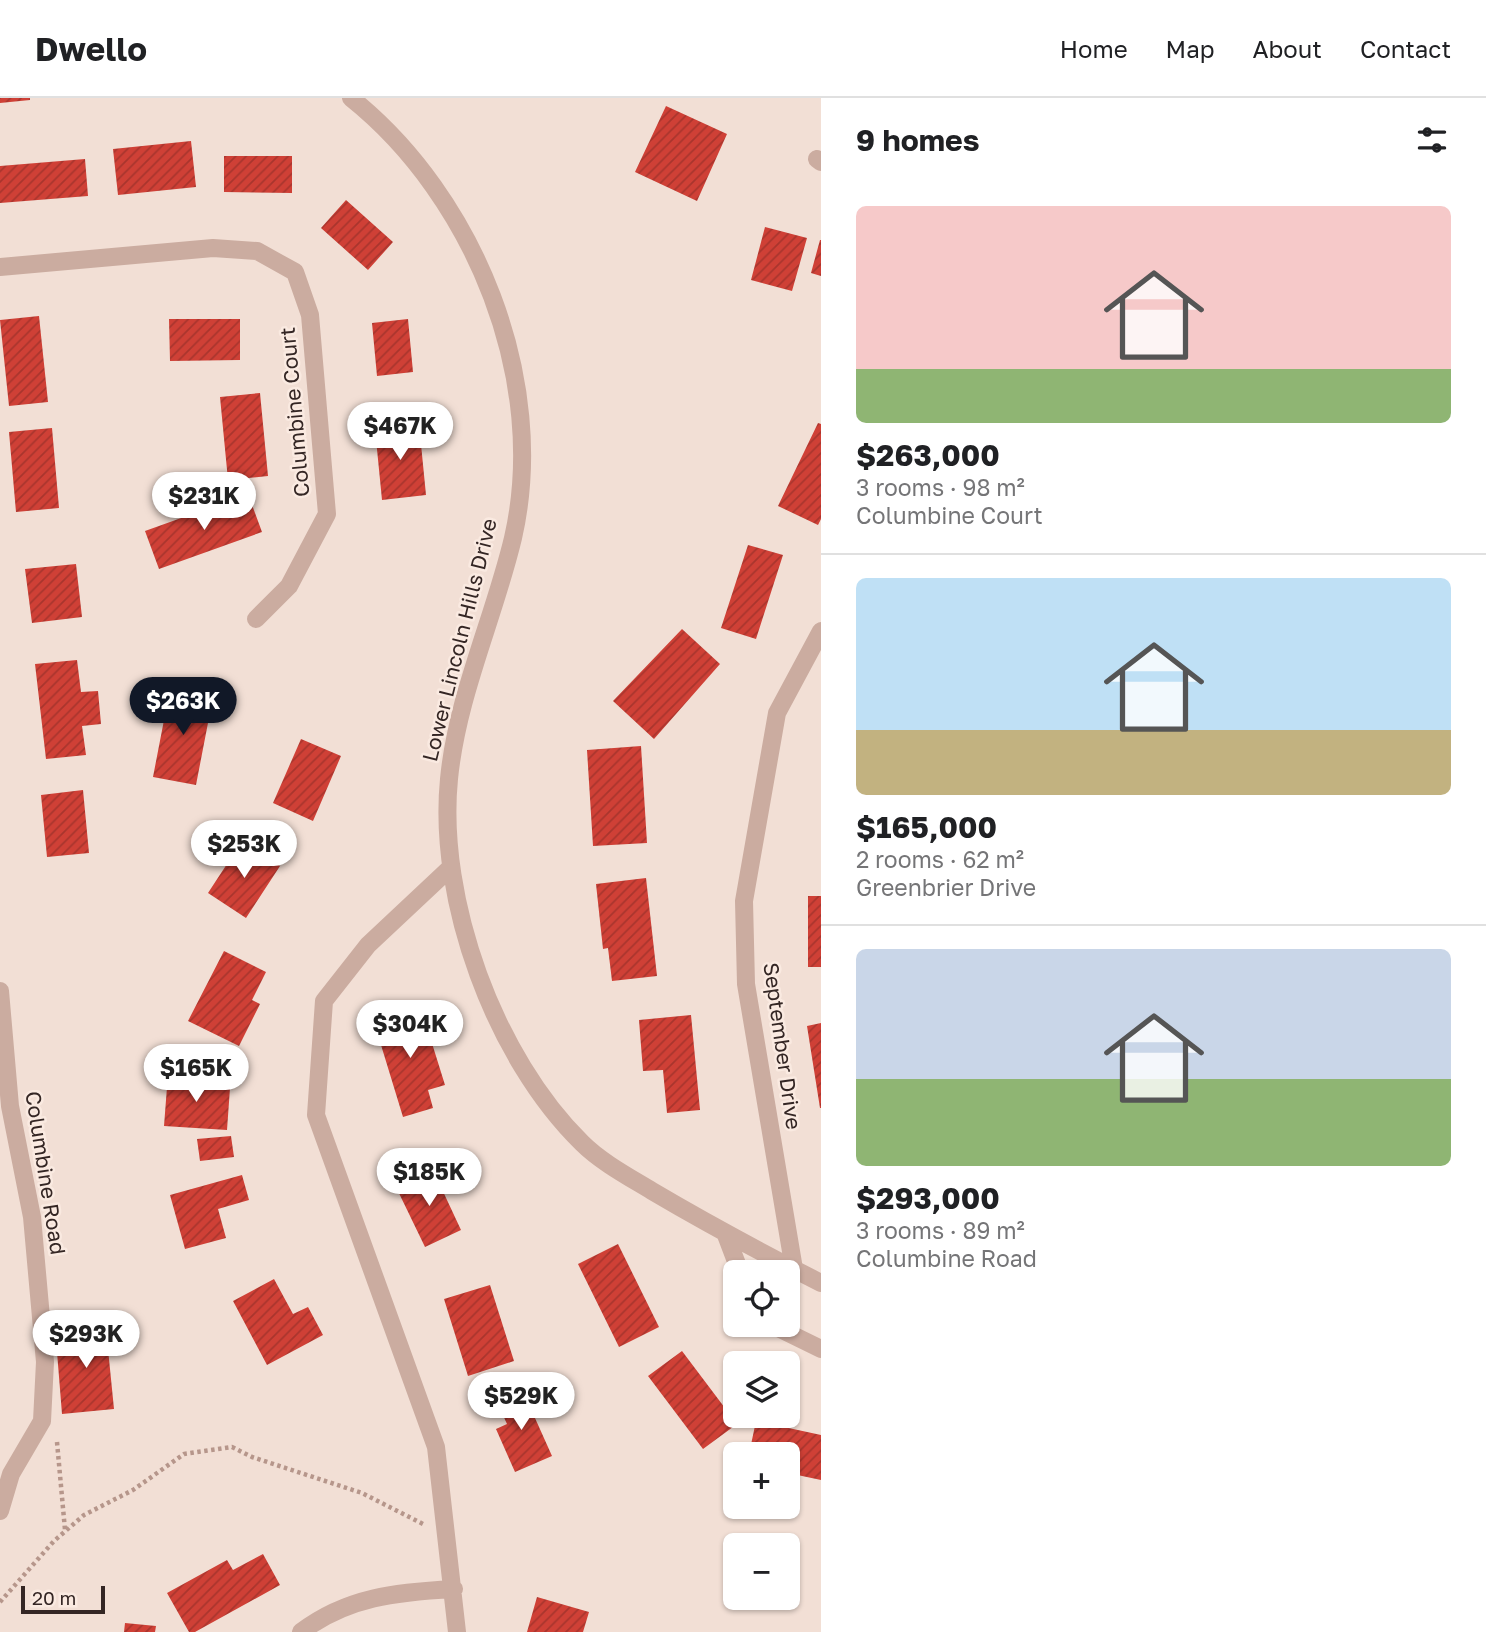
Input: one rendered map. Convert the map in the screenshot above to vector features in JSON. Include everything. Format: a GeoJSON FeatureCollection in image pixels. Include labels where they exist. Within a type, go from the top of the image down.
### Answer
{"type":"FeatureCollection","features":[{"type":"Feature","properties":{"kind":"street","name":"Lower Lincoln Hills Drive"},"geometry":{"type":"LineString","coordinates":[[351,98],[372,114],[426,175],[475,251],[501,318],[517,394],[521,456],[513,535],[462,707],[449,778],[449,869],[469,953],[531,1082],[584,1145],[726,1236],[775,1260]]}},
{"type":"Feature","properties":{"kind":"street","name":"Columbine Court"},"geometry":{"type":"LineString","coordinates":[[0,267],[213,248],[257,251],[295,272],[310,315],[327,514],[289,586],[256,619]]}},
{"type":"Feature","properties":{"kind":"street","name":"September Drive"},"geometry":{"type":"LineString","coordinates":[[792,1260],[746,984],[744,901],[778,713],[821,631]]}},
{"type":"Feature","properties":{"kind":"street"},"geometry":{"type":"LineString","coordinates":[[449,869],[368,945],[324,1001],[316,1115],[436,1447],[457,1632]]}},
{"type":"Feature","properties":{"kind":"street","name":"Columbine Road"},"geometry":{"type":"LineString","coordinates":[[0,991],[10,1106],[32,1217],[44,1362],[42,1421],[11,1474],[0,1511]]}},
{"type":"Feature","properties":{"kind":"street"},"geometry":{"type":"LineString","coordinates":[[726,1236],[735,1260]]}},
{"type":"Feature","properties":{"kind":"street","name":"Lower Lincoln Hills Drive"},"geometry":{"type":"LineString","coordinates":[[800,1272],[821,1283]]}},
{"type":"Feature","properties":{"kind":"street"},"geometry":{"type":"LineString","coordinates":[[796,1337],[821,1349]]}},
{"type":"Feature","properties":{"kind":"street"},"geometry":{"type":"LineString","coordinates":[[301,1632],[326,1613],[396,1592],[454,1590]]}},
{"type":"Feature","properties":{"kind":"path"},"geometry":{"type":"LineString","coordinates":[[57,1434],[65,1531]]}},
{"type":"Feature","properties":{"kind":"path"},"geometry":{"type":"LineString","coordinates":[[0,1602],[65,1531],[84,1515],[134,1490],[184,1454],[232,1447],[252,1457],[362,1493],[417,1524],[446,1531]]}},
{"type":"Feature","properties":{"kind":"building"},"geometry":{"type":"Polygon","coordinates":[[[0,98],[30,98],[30,100],[0,103],[0,98]]]}},
{"type":"Feature","properties":{"kind":"building"},"geometry":{"type":"Polygon","coordinates":[[[666,106],[727,134],[697,201],[635,172],[666,106]]]}},
{"type":"Feature","properties":{"kind":"building"},"geometry":{"type":"Polygon","coordinates":[[[191,141],[196,187],[118,195],[113,149],[191,141]]]}},
{"type":"Feature","properties":{"kind":"building"},"geometry":{"type":"Polygon","coordinates":[[[224,156],[292,156],[292,193],[224,192],[224,156]]]}},
{"type":"Feature","properties":{"kind":"building"},"geometry":{"type":"Polygon","coordinates":[[[85,159],[88,196],[0,203],[0,166],[85,159]]]}},
{"type":"Feature","properties":{"kind":"building"},"geometry":{"type":"Polygon","coordinates":[[[346,200],[393,242],[368,270],[321,228],[346,200]]]}},
{"type":"Feature","properties":{"kind":"building"},"geometry":{"type":"Polygon","coordinates":[[[765,227],[807,238],[792,291],[751,280],[765,227]]]}},
{"type":"Feature","properties":{"kind":"building"},"geometry":{"type":"Polygon","coordinates":[[[821,240],[821,276],[811,273],[821,240]]]}},
{"type":"Feature","properties":{"kind":"building"},"geometry":{"type":"Polygon","coordinates":[[[39,316],[48,402],[9,406],[0,320],[39,316]]]}},
{"type":"Feature","properties":{"kind":"building"},"geometry":{"type":"Polygon","coordinates":[[[169,319],[240,319],[240,360],[170,361],[169,319]]]}},
{"type":"Feature","properties":{"kind":"building"},"geometry":{"type":"Polygon","coordinates":[[[408,319],[413,372],[377,376],[372,323],[408,319]]]}},
{"type":"Feature","properties":{"kind":"building"},"geometry":{"type":"Polygon","coordinates":[[[260,393],[268,476],[228,480],[220,397],[260,393]]]}},
{"type":"Feature","properties":{"kind":"building"},"geometry":{"type":"Polygon","coordinates":[[[818,423],[821,424],[821,519],[818,525],[778,506],[818,423]]]}},
{"type":"Feature","properties":{"kind":"building"},"geometry":{"type":"Polygon","coordinates":[[[419,424],[426,495],[382,500],[375,429],[419,424]]]}},
{"type":"Feature","properties":{"kind":"building"},"geometry":{"type":"Polygon","coordinates":[[[52,428],[59,508],[16,512],[9,432],[52,428]]]}},
{"type":"Feature","properties":{"kind":"building"},"geometry":{"type":"Polygon","coordinates":[[[248,494],[262,532],[159,569],[145,531],[248,494]]]}},
{"type":"Feature","properties":{"kind":"building"},"geometry":{"type":"Polygon","coordinates":[[[748,545],[783,555],[756,639],[721,628],[748,545]]]}},
{"type":"Feature","properties":{"kind":"building"},"geometry":{"type":"Polygon","coordinates":[[[76,564],[82,617],[32,623],[25,569],[76,564]]]}},
{"type":"Feature","properties":{"kind":"building"},"geometry":{"type":"Polygon","coordinates":[[[682,629],[720,664],[654,739],[613,701],[682,629]]]}},
{"type":"Feature","properties":{"kind":"building"},"geometry":{"type":"Polygon","coordinates":[[[77,660],[81,692],[98,691],[101,724],[82,726],[86,755],[46,759],[35,664],[77,660]]]}},
{"type":"Feature","properties":{"kind":"building"},"geometry":{"type":"Polygon","coordinates":[[[170,689],[213,697],[196,785],[153,777],[170,689]]]}},
{"type":"Feature","properties":{"kind":"building"},"geometry":{"type":"Polygon","coordinates":[[[301,739],[341,756],[313,821],[273,803],[301,739]]]}},
{"type":"Feature","properties":{"kind":"building"},"geometry":{"type":"Polygon","coordinates":[[[641,746],[647,843],[593,846],[587,750],[641,746]]]}},
{"type":"Feature","properties":{"kind":"building"},"geometry":{"type":"Polygon","coordinates":[[[83,790],[89,853],[47,857],[41,795],[83,790]]]}},
{"type":"Feature","properties":{"kind":"building"},"geometry":{"type":"Polygon","coordinates":[[[242,841],[280,866],[246,918],[208,893],[242,841]]]}},
{"type":"Feature","properties":{"kind":"building"},"geometry":{"type":"Polygon","coordinates":[[[646,878],[657,976],[612,981],[608,948],[603,949],[596,884],[646,878]]]}},
{"type":"Feature","properties":{"kind":"building"},"geometry":{"type":"Polygon","coordinates":[[[808,896],[821,896],[821,967],[808,967],[808,896]]]}},
{"type":"Feature","properties":{"kind":"building"},"geometry":{"type":"Polygon","coordinates":[[[224,951],[266,972],[252,1000],[260,1004],[239,1046],[188,1021],[224,951]]]}},
{"type":"Feature","properties":{"kind":"building"},"geometry":{"type":"Polygon","coordinates":[[[421,1008],[445,1085],[428,1090],[433,1108],[403,1117],[374,1022],[421,1008]]]}},
{"type":"Feature","properties":{"kind":"building"},"geometry":{"type":"Polygon","coordinates":[[[691,1015],[700,1110],[667,1113],[663,1070],[643,1071],[639,1020],[691,1015]]]}},
{"type":"Feature","properties":{"kind":"building"},"geometry":{"type":"Polygon","coordinates":[[[821,1023],[821,1108],[820,1108],[807,1026],[821,1023]]]}},
{"type":"Feature","properties":{"kind":"building"},"geometry":{"type":"Polygon","coordinates":[[[168,1074],[202,1076],[201,1086],[230,1088],[227,1130],[164,1126],[168,1074]]]}},
{"type":"Feature","properties":{"kind":"building"},"geometry":{"type":"Polygon","coordinates":[[[231,1136],[234,1157],[200,1161],[197,1139],[231,1136]]]}},
{"type":"Feature","properties":{"kind":"building"},"geometry":{"type":"Polygon","coordinates":[[[433,1170],[461,1230],[425,1247],[396,1187],[433,1170]]]}},
{"type":"Feature","properties":{"kind":"building"},"geometry":{"type":"Polygon","coordinates":[[[242,1175],[249,1200],[218,1209],[226,1238],[185,1249],[170,1195],[242,1175]]]}},
{"type":"Feature","properties":{"kind":"building"},"geometry":{"type":"Polygon","coordinates":[[[618,1244],[659,1327],[619,1347],[578,1264],[618,1244]]]}},
{"type":"Feature","properties":{"kind":"building"},"geometry":{"type":"Polygon","coordinates":[[[274,1279],[293,1314],[308,1307],[323,1335],[267,1365],[233,1301],[274,1279]]]}},
{"type":"Feature","properties":{"kind":"building"},"geometry":{"type":"Polygon","coordinates":[[[490,1285],[514,1361],[468,1376],[444,1299],[490,1285]]]}},
{"type":"Feature","properties":{"kind":"building"},"geometry":{"type":"Polygon","coordinates":[[[105,1319],[114,1409],[62,1414],[57,1352],[74,1350],[72,1322],[105,1319]]]}},
{"type":"Feature","properties":{"kind":"building"},"geometry":{"type":"Polygon","coordinates":[[[682,1351],[723,1405],[723,1428],[732,1428],[703,1449],[648,1376],[682,1351]]]}},
{"type":"Feature","properties":{"kind":"building"},"geometry":{"type":"Polygon","coordinates":[[[522,1389],[552,1456],[515,1472],[496,1429],[507,1424],[496,1400],[522,1389]]]}},
{"type":"Feature","properties":{"kind":"building"},"geometry":{"type":"Polygon","coordinates":[[[755,1428],[788,1428],[821,1435],[821,1480],[800,1476],[800,1442],[752,1442],[755,1428]]]}},
{"type":"Feature","properties":{"kind":"building"},"geometry":{"type":"Polygon","coordinates":[[[263,1554],[280,1585],[195,1632],[189,1632],[167,1593],[227,1560],[233,1570],[263,1554]]]}},
{"type":"Feature","properties":{"kind":"building"},"geometry":{"type":"Polygon","coordinates":[[[537,1597],[589,1612],[583,1632],[527,1632],[537,1597]]]}},
{"type":"Feature","properties":{"kind":"building"},"geometry":{"type":"Polygon","coordinates":[[[125,1623],[156,1626],[155,1632],[124,1632],[125,1623]]]}}]}
